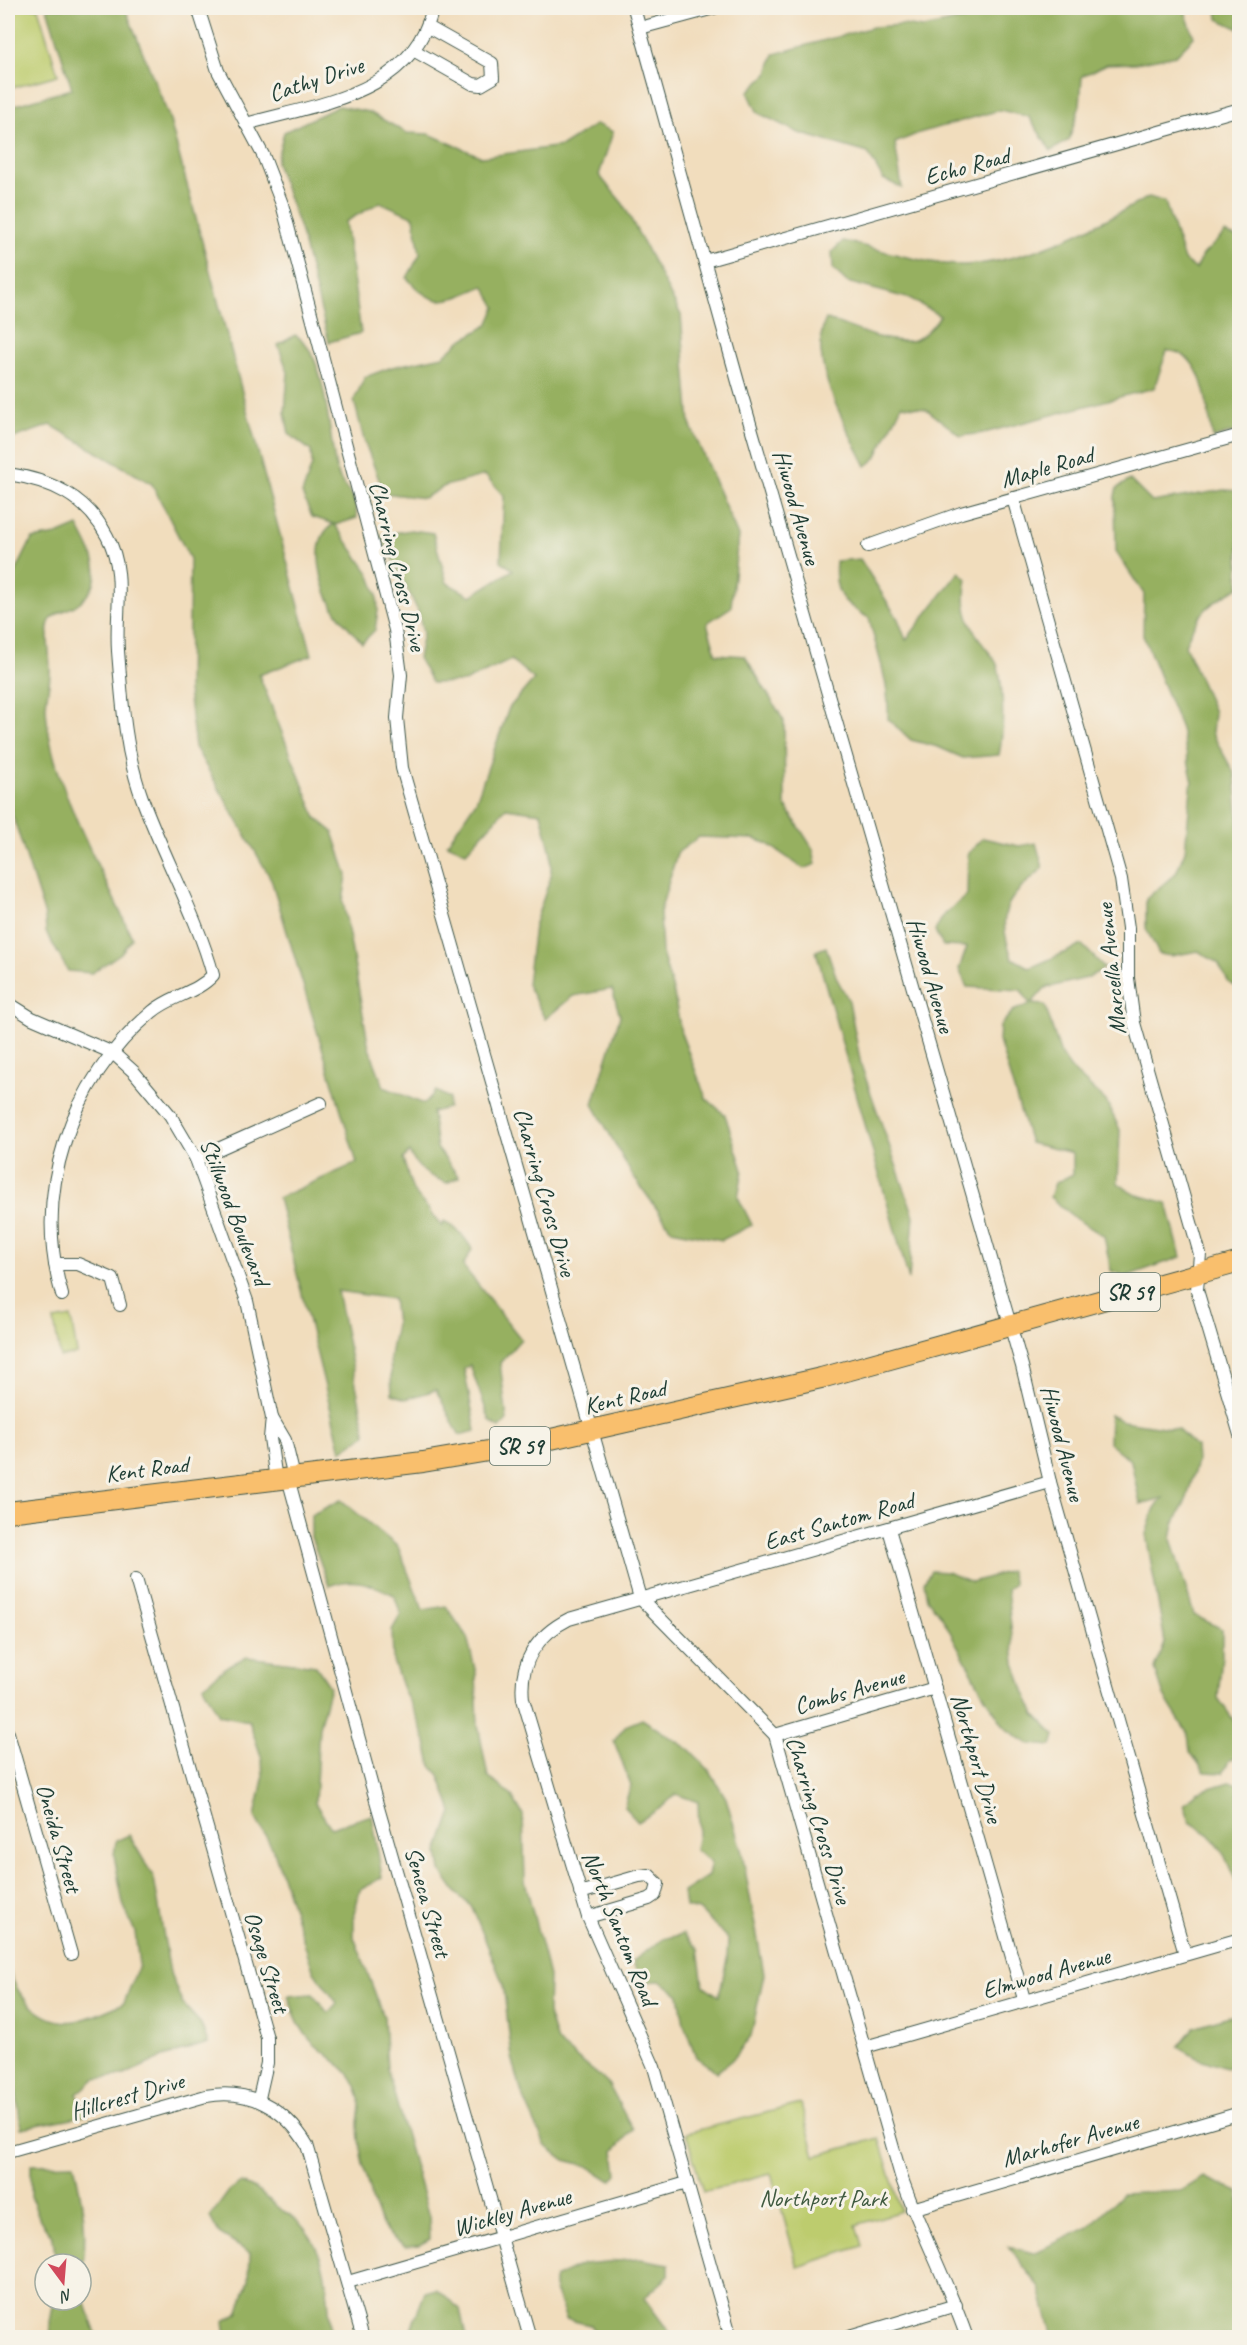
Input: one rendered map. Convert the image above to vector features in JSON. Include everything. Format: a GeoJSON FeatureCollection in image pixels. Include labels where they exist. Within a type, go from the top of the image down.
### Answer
{"type":"FeatureCollection","features":[{"type":"Feature","properties":{"kind":"main road","name":"Kent Road"},"geometry":{"type":"LineString","coordinates":[[8,1512],[455,1458],[591,1431],[821,1378],[1239,1262]]}},
{"type":"Feature","properties":{"kind":"street","name":"Charring Cross Drive"},"geometry":{"type":"LineString","coordinates":[[198,8],[218,71],[266,163],[282,204],[386,593],[400,654],[401,675],[397,718],[402,768],[640,1598],[775,1735],[912,2209],[956,2305],[967,2337]]}},
{"type":"Feature","properties":{"kind":"street","name":"Cathy Drive"},"geometry":{"type":"LineString","coordinates":[[246,124],[363,90],[388,75],[415,51],[428,27],[433,8]]}},
{"type":"Feature","properties":{"kind":"street","name":"Hiwood Avenue"},"geometry":{"type":"LineString","coordinates":[[634,8],[1010,1326],[1050,1482],[1185,1954]]}},
{"type":"Feature","properties":{"kind":"street"},"geometry":{"type":"LineString","coordinates":[[640,28],[714,8]]}},
{"type":"Feature","properties":{"kind":"street"},"geometry":{"type":"LineString","coordinates":[[415,51],[473,84],[481,85],[493,78],[492,63],[428,27]]}},
{"type":"Feature","properties":{"kind":"street","name":"Echo Road"},"geometry":{"type":"LineString","coordinates":[[705,261],[1239,109]]}},
{"type":"Feature","properties":{"kind":"street","name":"Maple Road"},"geometry":{"type":"LineString","coordinates":[[868,546],[897,533],[1013,498],[1239,435]]}},
{"type":"Feature","properties":{"kind":"street"},"geometry":{"type":"LineString","coordinates":[[8,474],[38,478],[68,493],[92,513],[118,558],[121,584],[117,637],[122,711],[131,762],[142,797],[213,975],[204,986],[154,1010],[113,1053],[92,1081],[71,1120],[61,1153],[52,1197],[52,1247],[62,1295]]}},
{"type":"Feature","properties":{"kind":"street","name":"Marcella Avenue"},"geometry":{"type":"LineString","coordinates":[[1013,498],[1121,879],[1128,928],[1128,978],[1134,1023],[1200,1254],[1197,1290],[1201,1309],[1239,1435]]}},
{"type":"Feature","properties":{"kind":"street","name":"Stillwood Boulevard"},"geometry":{"type":"LineString","coordinates":[[8,1003],[32,1018],[113,1053],[134,1072],[170,1115],[196,1159],[247,1301],[272,1418],[270,1438],[286,1478]]}},
{"type":"Feature","properties":{"kind":"street"},"geometry":{"type":"LineString","coordinates":[[196,1159],[321,1102]]}},
{"type":"Feature","properties":{"kind":"street"},"geometry":{"type":"LineString","coordinates":[[55,1264],[78,1264],[113,1279],[120,1305]]}},
{"type":"Feature","properties":{"kind":"street","name":"Stillwood Boulevard"},"geometry":{"type":"LineString","coordinates":[[272,1418],[285,1440],[286,1478]]}},
{"type":"Feature","properties":{"kind":"street","name":"Seneca Street"},"geometry":{"type":"LineString","coordinates":[[286,1478],[530,2337]]}},
{"type":"Feature","properties":{"kind":"street","name":"East Santom Road"},"geometry":{"type":"LineString","coordinates":[[640,1598],[1050,1482]]}},
{"type":"Feature","properties":{"kind":"street","name":"Northport Drive"},"geometry":{"type":"LineString","coordinates":[[889,1529],[1024,1999]]}},
{"type":"Feature","properties":{"kind":"street","name":"Osage Street"},"geometry":{"type":"LineString","coordinates":[[136,1579],[267,2038],[267,2063],[259,2098]]}},
{"type":"Feature","properties":{"kind":"street","name":"North Santom Road"},"geometry":{"type":"LineString","coordinates":[[640,1598],[558,1625],[538,1641],[524,1673],[523,1699],[588,1917],[654,2067],[731,2337]]}},
{"type":"Feature","properties":{"kind":"street","name":"Combs Avenue"},"geometry":{"type":"LineString","coordinates":[[775,1735],[934,1688]]}},
{"type":"Feature","properties":{"kind":"street","name":"Oneida Street"},"geometry":{"type":"LineString","coordinates":[[8,1733],[70,1954]]}},
{"type":"Feature","properties":{"kind":"street"},"geometry":{"type":"LineString","coordinates":[[580,1893],[639,1876],[649,1875],[658,1884],[655,1895],[649,1899],[588,1917]]}},
{"type":"Feature","properties":{"kind":"street","name":"Elmwood Avenue"},"geometry":{"type":"LineString","coordinates":[[865,2047],[1024,1999],[1239,1939]]}},
{"type":"Feature","properties":{"kind":"street","name":"Hillcrest Drive"},"geometry":{"type":"LineString","coordinates":[[8,2152],[206,2096],[222,2094],[259,2098]]}},
{"type":"Feature","properties":{"kind":"street"},"geometry":{"type":"LineString","coordinates":[[259,2098],[292,2124],[307,2145],[363,2337]]}},
{"type":"Feature","properties":{"kind":"street","name":"Marhofer Avenue"},"geometry":{"type":"LineString","coordinates":[[912,2209],[1239,2113]]}},
{"type":"Feature","properties":{"kind":"street","name":"Wickley Avenue"},"geometry":{"type":"LineString","coordinates":[[348,2282],[687,2183]]}},
{"type":"Feature","properties":{"kind":"street"},"geometry":{"type":"LineString","coordinates":[[846,2337],[956,2305]]}},
{"type":"Feature","properties":{"kind":"green space"},"geometry":{"type":"Polygon","coordinates":[[[8,8],[38,8],[58,75],[8,89],[8,8]]]}},
{"type":"Feature","properties":{"kind":"green space"},"geometry":{"type":"Polygon","coordinates":[[[47,8],[125,8],[169,117],[312,655],[259,675],[316,818],[333,832],[347,875],[343,901],[369,1048],[384,1087],[424,1104],[436,1091],[449,1098],[448,1108],[432,1112],[437,1148],[459,1177],[447,1183],[425,1172],[416,1164],[409,1152],[403,1159],[413,1191],[442,1226],[444,1221],[466,1240],[472,1249],[463,1266],[521,1339],[500,1363],[507,1420],[499,1428],[490,1421],[470,1365],[464,1369],[476,1431],[459,1435],[436,1390],[406,1399],[392,1394],[390,1356],[396,1324],[393,1299],[337,1291],[366,1434],[341,1451],[278,1198],[357,1163],[271,879],[195,747],[188,690],[190,559],[152,484],[51,425],[8,440],[8,107],[72,89],[47,8]]]}},
{"type":"Feature","properties":{"kind":"green space"},"geometry":{"type":"Polygon","coordinates":[[[987,8],[1184,8],[1194,37],[1176,55],[1136,63],[1107,64],[1082,76],[1080,105],[1069,140],[1051,151],[1029,117],[1000,110],[919,133],[895,143],[902,188],[883,179],[868,153],[799,133],[758,113],[748,92],[768,73],[774,54],[873,27],[903,25],[923,28],[985,15],[987,8]]]}},
{"type":"Feature","properties":{"kind":"green space"},"geometry":{"type":"Polygon","coordinates":[[[1217,8],[1239,8],[1239,29],[1218,19],[1217,8]]]}},
{"type":"Feature","properties":{"kind":"green space"},"geometry":{"type":"Polygon","coordinates":[[[339,106],[369,112],[407,133],[429,134],[482,157],[562,146],[596,124],[613,132],[599,175],[623,204],[681,315],[690,424],[738,536],[731,607],[707,623],[716,654],[745,656],[784,721],[785,805],[813,849],[816,864],[804,869],[766,843],[754,839],[699,837],[677,853],[660,912],[662,953],[674,994],[681,1033],[706,1098],[725,1115],[743,1170],[738,1197],[752,1225],[722,1240],[672,1230],[631,1173],[593,1104],[620,1016],[612,989],[573,996],[545,1019],[527,984],[534,926],[551,876],[551,853],[541,813],[506,808],[466,852],[447,844],[476,801],[509,708],[534,679],[511,660],[464,682],[432,683],[418,658],[423,633],[418,611],[381,535],[411,530],[433,533],[447,583],[471,596],[513,570],[501,561],[504,496],[485,475],[445,486],[424,498],[384,493],[364,440],[354,400],[365,377],[392,367],[443,356],[460,341],[488,325],[496,307],[484,286],[452,299],[443,300],[426,296],[417,289],[407,278],[420,254],[414,217],[380,202],[345,222],[361,333],[329,342],[300,229],[276,163],[284,132],[339,106]]]}},
{"type":"Feature","properties":{"kind":"green space"},"geometry":{"type":"Polygon","coordinates":[[[1149,197],[1165,202],[1184,260],[1196,269],[1203,255],[1225,233],[1239,238],[1239,430],[1213,438],[1206,398],[1197,371],[1180,353],[1167,351],[1154,388],[984,433],[961,436],[926,409],[902,405],[876,458],[866,466],[831,394],[825,374],[821,354],[821,336],[826,319],[877,337],[908,341],[922,336],[940,316],[911,299],[847,282],[833,269],[832,252],[843,241],[937,263],[965,265],[989,262],[1037,250],[1060,241],[1149,197]]]}},
{"type":"Feature","properties":{"kind":"green space"},"geometry":{"type":"Polygon","coordinates":[[[295,335],[306,345],[314,359],[325,398],[337,472],[355,504],[357,518],[335,525],[369,573],[377,595],[378,610],[375,630],[362,643],[335,610],[322,578],[319,553],[321,541],[326,531],[334,524],[312,517],[302,494],[312,465],[311,451],[289,434],[285,413],[288,372],[278,345],[295,335]]]}},
{"type":"Feature","properties":{"kind":"green space"},"geometry":{"type":"Polygon","coordinates":[[[1130,480],[1152,502],[1224,490],[1239,491],[1239,587],[1205,610],[1185,645],[1214,712],[1212,733],[1235,775],[1240,837],[1239,988],[1229,983],[1218,963],[1198,951],[1171,956],[1159,954],[1146,928],[1146,899],[1176,873],[1185,851],[1192,778],[1181,729],[1143,635],[1144,594],[1116,552],[1115,496],[1117,488],[1130,480]]]}},
{"type":"Feature","properties":{"kind":"green space"},"geometry":{"type":"Polygon","coordinates":[[[78,526],[93,557],[96,577],[93,587],[86,596],[76,605],[54,616],[49,624],[50,672],[46,708],[57,767],[67,797],[132,938],[121,953],[92,973],[68,971],[46,932],[45,916],[8,801],[8,588],[32,539],[57,535],[78,526]]]}},
{"type":"Feature","properties":{"kind":"green space"},"geometry":{"type":"Polygon","coordinates":[[[860,559],[898,619],[906,640],[959,572],[967,579],[965,603],[969,619],[997,663],[1000,676],[1003,711],[999,755],[963,758],[938,747],[911,740],[888,719],[885,680],[869,618],[846,602],[836,582],[836,561],[860,559]]]}},
{"type":"Feature","properties":{"kind":"green space"},"geometry":{"type":"Polygon","coordinates":[[[983,838],[1019,846],[1036,843],[1043,868],[1021,889],[1008,907],[1005,928],[1012,958],[1030,968],[1082,945],[1105,968],[1087,978],[1045,988],[1031,1004],[1045,1005],[1061,1055],[1071,1069],[1106,1101],[1120,1130],[1118,1183],[1134,1194],[1167,1203],[1181,1257],[1127,1276],[1111,1271],[1104,1236],[1076,1219],[1050,1197],[1055,1183],[1073,1174],[1073,1153],[1030,1143],[999,1041],[1000,1026],[1013,1011],[1030,1004],[1021,990],[967,987],[959,969],[967,947],[943,946],[935,931],[943,916],[967,895],[968,854],[983,838]]]}},
{"type":"Feature","properties":{"kind":"green space"},"geometry":{"type":"Polygon","coordinates":[[[826,947],[837,979],[849,1001],[861,1065],[914,1216],[909,1280],[816,951],[826,947]]]}},
{"type":"Feature","properties":{"kind":"green space"},"geometry":{"type":"Polygon","coordinates":[[[71,1317],[77,1354],[60,1357],[54,1320],[71,1317]]]}},
{"type":"Feature","properties":{"kind":"green space"},"geometry":{"type":"Polygon","coordinates":[[[1110,1415],[1123,1421],[1177,1429],[1196,1447],[1197,1462],[1187,1498],[1174,1524],[1171,1539],[1194,1615],[1222,1629],[1218,1698],[1239,1728],[1239,1757],[1229,1760],[1223,1773],[1205,1772],[1190,1752],[1188,1734],[1164,1696],[1155,1669],[1165,1642],[1146,1534],[1154,1510],[1163,1498],[1140,1504],[1131,1461],[1109,1443],[1110,1415]]]}},
{"type":"Feature","properties":{"kind":"green space"},"geometry":{"type":"Polygon","coordinates":[[[341,1500],[398,1547],[423,1610],[446,1606],[467,1637],[476,1673],[478,1725],[488,1777],[512,1796],[523,1815],[525,1881],[549,1976],[548,2013],[557,2042],[607,2082],[633,2130],[614,2151],[617,2175],[611,2181],[588,2166],[565,2160],[545,2145],[522,2094],[512,2057],[503,1984],[472,1907],[457,1894],[441,1871],[438,1852],[452,1812],[439,1775],[431,1766],[426,1742],[393,1661],[392,1630],[401,1614],[394,1595],[362,1583],[346,1582],[329,1586],[311,1537],[311,1515],[341,1500]]]}},
{"type":"Feature","properties":{"kind":"green space"},"geometry":{"type":"Polygon","coordinates":[[[931,1571],[947,1572],[972,1582],[1010,1571],[1014,1584],[1007,1589],[1015,1663],[1035,1714],[1055,1735],[1052,1746],[1029,1744],[1006,1729],[985,1697],[941,1615],[927,1599],[924,1582],[931,1571]]]}},
{"type":"Feature","properties":{"kind":"green space"},"geometry":{"type":"Polygon","coordinates":[[[247,1657],[316,1666],[330,1687],[319,1727],[315,1803],[331,1828],[372,1815],[382,1877],[360,1890],[354,1914],[354,1937],[384,2017],[387,2069],[429,2217],[430,2239],[419,2245],[405,2246],[384,2228],[374,2206],[363,2164],[358,2126],[360,2099],[357,2089],[348,2073],[314,2044],[305,2033],[288,1996],[313,1994],[328,2013],[337,2003],[313,1970],[274,1851],[255,1817],[263,1779],[262,1759],[249,1721],[219,1715],[203,1686],[229,1665],[247,1657]]]}},
{"type":"Feature","properties":{"kind":"green space"},"geometry":{"type":"Polygon","coordinates":[[[642,1719],[690,1750],[709,1770],[726,1798],[742,1853],[764,1974],[751,2036],[734,2058],[717,2072],[696,2057],[684,2024],[679,1995],[661,1981],[640,1982],[633,1961],[663,1939],[683,1934],[698,1949],[703,1985],[719,1996],[727,1959],[728,1939],[699,1910],[685,1907],[683,1892],[708,1876],[711,1862],[695,1850],[699,1828],[698,1802],[676,1794],[662,1807],[638,1822],[624,1807],[631,1785],[614,1741],[625,1726],[642,1719]]]}},
{"type":"Feature","properties":{"kind":"green space"},"geometry":{"type":"Polygon","coordinates":[[[1229,1782],[1239,1784],[1239,1889],[1223,1852],[1210,1835],[1190,1822],[1184,1804],[1197,1792],[1229,1782]]]}},
{"type":"Feature","properties":{"kind":"green space"},"geometry":{"type":"Polygon","coordinates":[[[129,1835],[154,1878],[170,1973],[182,2003],[201,2024],[208,2043],[163,2057],[124,2075],[95,2079],[77,2094],[88,2115],[21,2128],[16,2089],[8,2065],[8,1966],[17,1988],[24,1997],[32,2006],[52,2019],[81,2020],[124,2003],[139,1965],[135,1932],[123,1904],[114,1855],[116,1841],[129,1835]]]}},
{"type":"Feature","properties":{"kind":"green space"},"geometry":{"type":"Polygon","coordinates":[[[1239,2013],[1239,2064],[1226,2068],[1197,2058],[1178,2047],[1194,2027],[1239,2013]]]}},
{"type":"Feature","properties":{"kind":"green space","name":"Northport Park"},"geometry":{"type":"Polygon","coordinates":[[[801,2104],[815,2156],[879,2138],[901,2211],[856,2225],[862,2246],[798,2267],[771,2174],[703,2192],[686,2133],[801,2104]]]}},
{"type":"Feature","properties":{"kind":"green space"},"geometry":{"type":"Polygon","coordinates":[[[74,2164],[84,2220],[84,2252],[55,2252],[53,2238],[40,2220],[31,2196],[31,2165],[74,2164]]]}},
{"type":"Feature","properties":{"kind":"green space"},"geometry":{"type":"Polygon","coordinates":[[[1204,2177],[1239,2192],[1239,2337],[1053,2337],[1040,2288],[1009,2247],[1034,2253],[1089,2227],[1122,2194],[1181,2191],[1204,2177]]]}},
{"type":"Feature","properties":{"kind":"green space"},"geometry":{"type":"Polygon","coordinates":[[[241,2183],[264,2195],[278,2208],[293,2217],[315,2244],[325,2274],[331,2337],[226,2337],[224,2321],[238,2314],[249,2280],[250,2253],[219,2234],[210,2217],[229,2191],[241,2183]]]}},
{"type":"Feature","properties":{"kind":"green space"},"geometry":{"type":"Polygon","coordinates":[[[640,2259],[669,2264],[669,2276],[644,2298],[673,2337],[598,2337],[590,2325],[566,2319],[554,2287],[554,2278],[583,2264],[640,2259]]]}},
{"type":"Feature","properties":{"kind":"green space"},"geometry":{"type":"Polygon","coordinates":[[[436,2289],[460,2309],[466,2337],[408,2337],[425,2292],[436,2289]]]}},
{"type":"Feature","properties":{"kind":"green space"},"geometry":{"type":"Polygon","coordinates":[[[52,2312],[89,2312],[97,2337],[51,2337],[52,2312]]]}}]}
